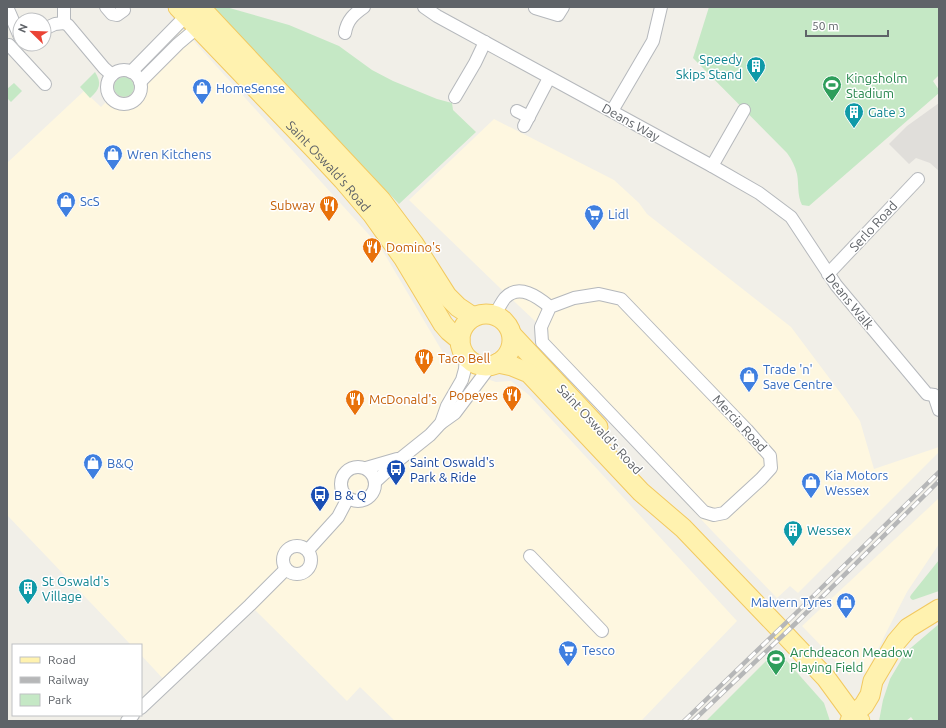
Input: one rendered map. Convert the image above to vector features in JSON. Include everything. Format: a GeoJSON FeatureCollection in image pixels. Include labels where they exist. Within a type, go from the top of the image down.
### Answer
{"type":"FeatureCollection","features":[{"type":"Feature","properties":{"kind":"main road","name":"Saint Oswald's Road"},"geometry":{"type":"LineString","coordinates":[[194,13],[380,200],[414,244],[447,296],[458,307],[473,317]]}},
{"type":"Feature","properties":{"kind":"main road","name":"Saint Oswald's Road"},"geometry":{"type":"LineString","coordinates":[[194,13],[372,214],[404,259],[444,324],[463,348]]}},
{"type":"Feature","properties":{"kind":"main road"},"geometry":{"type":"LineString","coordinates":[[481,314],[495,315],[503,320],[509,327],[512,335],[512,343],[509,353],[505,358],[495,364],[486,366],[476,364],[463,348],[462,328],[468,320],[473,317],[481,314]]}},
{"type":"Feature","properties":{"kind":"main road","name":"Saint Oswald's Road"},"geometry":{"type":"LineString","coordinates":[[512,335],[651,484],[683,528]]}},
{"type":"Feature","properties":{"kind":"main road","name":"Saint Oswald's Road"},"geometry":{"type":"LineString","coordinates":[[495,364],[512,366],[529,373],[641,492],[683,528],[826,678],[854,719]]}},
{"type":"Feature","properties":{"kind":"main road"},"geometry":{"type":"LineString","coordinates":[[854,719],[870,695],[873,682],[896,642],[908,628],[939,609]]}},
{"type":"Feature","properties":{"kind":"street"},"geometry":{"type":"LineString","coordinates":[[7,7],[12,18]]}},
{"type":"Feature","properties":{"kind":"street"},"geometry":{"type":"LineString","coordinates":[[64,7],[64,23]]}},
{"type":"Feature","properties":{"kind":"street"},"geometry":{"type":"LineString","coordinates":[[106,7],[112,14],[117,15],[124,10]]}},
{"type":"Feature","properties":{"kind":"street"},"geometry":{"type":"LineString","coordinates":[[345,33],[346,26],[350,18],[364,7]]}},
{"type":"Feature","properties":{"kind":"street","name":"Deans Way"},"geometry":{"type":"LineString","coordinates":[[424,7],[437,16],[759,193]]}},
{"type":"Feature","properties":{"kind":"street"},"geometry":{"type":"LineString","coordinates":[[535,8],[558,16],[563,7]]}},
{"type":"Feature","properties":{"kind":"street"},"geometry":{"type":"LineString","coordinates":[[612,112],[653,41],[661,7]]}},
{"type":"Feature","properties":{"kind":"street"},"geometry":{"type":"LineString","coordinates":[[131,72],[194,13]]}},
{"type":"Feature","properties":{"kind":"street"},"geometry":{"type":"LineString","coordinates":[[140,82],[178,44],[194,13]]}},
{"type":"Feature","properties":{"kind":"street"},"geometry":{"type":"LineString","coordinates":[[52,25],[64,23],[68,26],[104,68],[112,75]]}},
{"type":"Feature","properties":{"kind":"street"},"geometry":{"type":"LineString","coordinates":[[456,97],[485,42]]}},
{"type":"Feature","properties":{"kind":"street"},"geometry":{"type":"LineString","coordinates":[[19,52],[45,84]]}},
{"type":"Feature","properties":{"kind":"street"},"geometry":{"type":"LineString","coordinates":[[121,70],[126,70],[135,74],[141,87],[135,100],[130,103],[120,104],[111,98],[106,89],[108,79],[112,75],[121,70]]}},
{"type":"Feature","properties":{"kind":"street"},"geometry":{"type":"LineString","coordinates":[[517,111],[526,122],[549,78]]}},
{"type":"Feature","properties":{"kind":"street"},"geometry":{"type":"LineString","coordinates":[[712,166],[744,110]]}},
{"type":"Feature","properties":{"kind":"street","name":"Serlo Road"},"geometry":{"type":"LineString","coordinates":[[828,274],[918,179]]}},
{"type":"Feature","properties":{"kind":"street","name":"Deans Walk"},"geometry":{"type":"LineString","coordinates":[[759,193],[791,218],[836,285],[927,394],[937,394],[939,410]]}},
{"type":"Feature","properties":{"kind":"street"},"geometry":{"type":"LineString","coordinates":[[495,315],[504,299],[512,292],[526,292],[539,298],[550,307]]}},
{"type":"Feature","properties":{"kind":"street","name":"Mercia Road"},"geometry":{"type":"LineString","coordinates":[[599,294],[620,299],[747,430],[770,456],[771,468],[724,513],[714,515],[704,512],[542,342],[541,327],[550,307],[574,298],[599,294]]}},
{"type":"Feature","properties":{"kind":"street"},"geometry":{"type":"LineString","coordinates":[[441,423],[447,406],[462,380],[465,370],[463,348]]}},
{"type":"Feature","properties":{"kind":"street"},"geometry":{"type":"LineString","coordinates":[[376,481],[430,435],[441,423],[455,413],[495,364]]}},
{"type":"Feature","properties":{"kind":"street"},"geometry":{"type":"LineString","coordinates":[[366,468],[400,459]]}},
{"type":"Feature","properties":{"kind":"street"},"geometry":{"type":"LineString","coordinates":[[357,466],[366,468],[374,475],[376,481],[376,487],[373,493],[366,500],[360,501],[348,498],[344,494],[342,488],[341,482],[343,476],[351,468],[357,466]]}},
{"type":"Feature","properties":{"kind":"street"},"geometry":{"type":"LineString","coordinates":[[308,550],[338,517],[348,498]]}},
{"type":"Feature","properties":{"kind":"street"},"geometry":{"type":"LineString","coordinates":[[301,545],[308,550],[312,560],[306,572],[296,574],[291,573],[286,569],[283,559],[284,554],[291,546],[301,545]]}},
{"type":"Feature","properties":{"kind":"street"},"geometry":{"type":"LineString","coordinates":[[530,556],[602,631]]}},
{"type":"Feature","properties":{"kind":"street"},"geometry":{"type":"LineString","coordinates":[[142,707],[286,569]]}},
{"type":"Feature","properties":{"kind":"shaded area"},"geometry":{"type":"Polygon","coordinates":[[[181,27],[381,248],[445,356],[472,374],[496,382],[511,381],[529,395],[737,621],[641,721],[395,721],[360,687],[347,701],[250,605],[167,683],[142,656],[142,644],[130,644],[7,515],[7,163],[84,91],[101,107],[181,27]]]}},
{"type":"Feature","properties":{"kind":"shaded area"},"geometry":{"type":"Polygon","coordinates":[[[939,103],[939,171],[930,163],[916,158],[909,164],[889,144],[907,126],[939,103]]]}},
{"type":"Feature","properties":{"kind":"shaded area"},"geometry":{"type":"Polygon","coordinates":[[[494,119],[614,180],[639,203],[647,214],[791,327],[860,421],[874,469],[939,447],[939,452],[798,593],[790,586],[777,598],[536,344],[536,322],[409,200],[494,119]]]}},
{"type":"Feature","properties":{"kind":"shaded area"},"geometry":{"type":"Polygon","coordinates":[[[939,498],[939,544],[907,592],[867,671],[856,674],[855,667],[849,667],[849,675],[802,626],[939,498]]]}},
{"type":"Feature","properties":{"kind":"green space"},"geometry":{"type":"Polygon","coordinates":[[[212,7],[226,7],[289,25],[339,46],[372,70],[393,81],[437,99],[452,103],[453,110],[476,132],[399,204],[212,7]]]}},
{"type":"Feature","properties":{"kind":"green space","name":"Kingsholm Stadium"},"geometry":{"type":"Polygon","coordinates":[[[709,7],[939,7],[939,75],[933,81],[939,90],[939,93],[809,206],[802,205],[799,197],[796,171],[787,153],[693,58],[709,7]]]}},
{"type":"Feature","properties":{"kind":"green space"},"geometry":{"type":"Polygon","coordinates":[[[95,72],[99,79],[99,86],[90,98],[80,87],[95,72]]]}},
{"type":"Feature","properties":{"kind":"green space"},"geometry":{"type":"Polygon","coordinates":[[[124,77],[131,80],[134,87],[131,94],[124,97],[117,94],[114,87],[117,80],[124,77]]]}},
{"type":"Feature","properties":{"kind":"green space"},"geometry":{"type":"Polygon","coordinates":[[[14,83],[22,91],[11,102],[7,98],[7,89],[14,83]]]}},
{"type":"Feature","properties":{"kind":"green space"},"geometry":{"type":"Polygon","coordinates":[[[939,560],[939,591],[913,600],[911,599],[911,595],[939,560]]]}},
{"type":"Feature","properties":{"kind":"green space"},"geometry":{"type":"Polygon","coordinates":[[[939,624],[939,721],[914,721],[911,717],[906,721],[879,721],[883,700],[890,679],[906,652],[939,624]]]}},
{"type":"Feature","properties":{"kind":"green space","name":"Archdeacon Meadow Playing Field"},"geometry":{"type":"Polygon","coordinates":[[[777,650],[824,703],[830,721],[706,721],[777,650]]]}},
{"type":"Feature","properties":{"kind":"railway"},"geometry":{"type":"LineString","coordinates":[[684,721],[939,472]]}},
{"type":"Feature","properties":{"kind":"railway"},"geometry":{"type":"LineString","coordinates":[[693,721],[798,621],[939,481]]}},
{"type":"Feature","properties":{"kind":"place","name":"Speedy Skips Stand"},"geometry":{"type":"Point","coordinates":[756,83]}},
{"type":"Feature","properties":{"kind":"place","name":"Kingsholm Stadium"},"geometry":{"type":"Point","coordinates":[832,102]}},
{"type":"Feature","properties":{"kind":"place","name":"HomeSense"},"geometry":{"type":"Point","coordinates":[202,105]}},
{"type":"Feature","properties":{"kind":"place","name":"Gate 3"},"geometry":{"type":"Point","coordinates":[854,129]}},
{"type":"Feature","properties":{"kind":"place","name":"Wren Kitchens"},"geometry":{"type":"Point","coordinates":[113,171]}},
{"type":"Feature","properties":{"kind":"place","name":"ScS"},"geometry":{"type":"Point","coordinates":[66,218]}},
{"type":"Feature","properties":{"kind":"place","name":"Subway"},"geometry":{"type":"Point","coordinates":[329,222]}},
{"type":"Feature","properties":{"kind":"place","name":"Lidl"},"geometry":{"type":"Point","coordinates":[594,231]}},
{"type":"Feature","properties":{"kind":"place","name":"Domino's"},"geometry":{"type":"Point","coordinates":[372,264]}},
{"type":"Feature","properties":{"kind":"place","name":"Taco Bell"},"geometry":{"type":"Point","coordinates":[424,375]}},
{"type":"Feature","properties":{"kind":"place","name":"Trade 'n' Save Centre"},"geometry":{"type":"Point","coordinates":[749,393]}},
{"type":"Feature","properties":{"kind":"place","name":"Popeyes"},"geometry":{"type":"Point","coordinates":[512,412]}},
{"type":"Feature","properties":{"kind":"place","name":"McDonald's"},"geometry":{"type":"Point","coordinates":[355,416]}},
{"type":"Feature","properties":{"kind":"place","name":"B&Q"},"geometry":{"type":"Point","coordinates":[93,480]}},
{"type":"Feature","properties":{"kind":"place","name":"Saint Oswald's Park & Ride"},"geometry":{"type":"Point","coordinates":[396,486]}},
{"type":"Feature","properties":{"kind":"place","name":"Kia Motors Wessex"},"geometry":{"type":"Point","coordinates":[811,499]}},
{"type":"Feature","properties":{"kind":"place","name":"B & Q"},"geometry":{"type":"Point","coordinates":[320,512]}},
{"type":"Feature","properties":{"kind":"place","name":"Wessex"},"geometry":{"type":"Point","coordinates":[793,547]}},
{"type":"Feature","properties":{"kind":"place","name":"St Oswald's Village"},"geometry":{"type":"Point","coordinates":[28,605]}},
{"type":"Feature","properties":{"kind":"place","name":"Malvern Tyres"},"geometry":{"type":"Point","coordinates":[846,619]}},
{"type":"Feature","properties":{"kind":"place","name":"Tesco"},"geometry":{"type":"Point","coordinates":[568,667]}},
{"type":"Feature","properties":{"kind":"place","name":"Archdeacon Meadow Playing Field"},"geometry":{"type":"Point","coordinates":[776,676]}}]}
